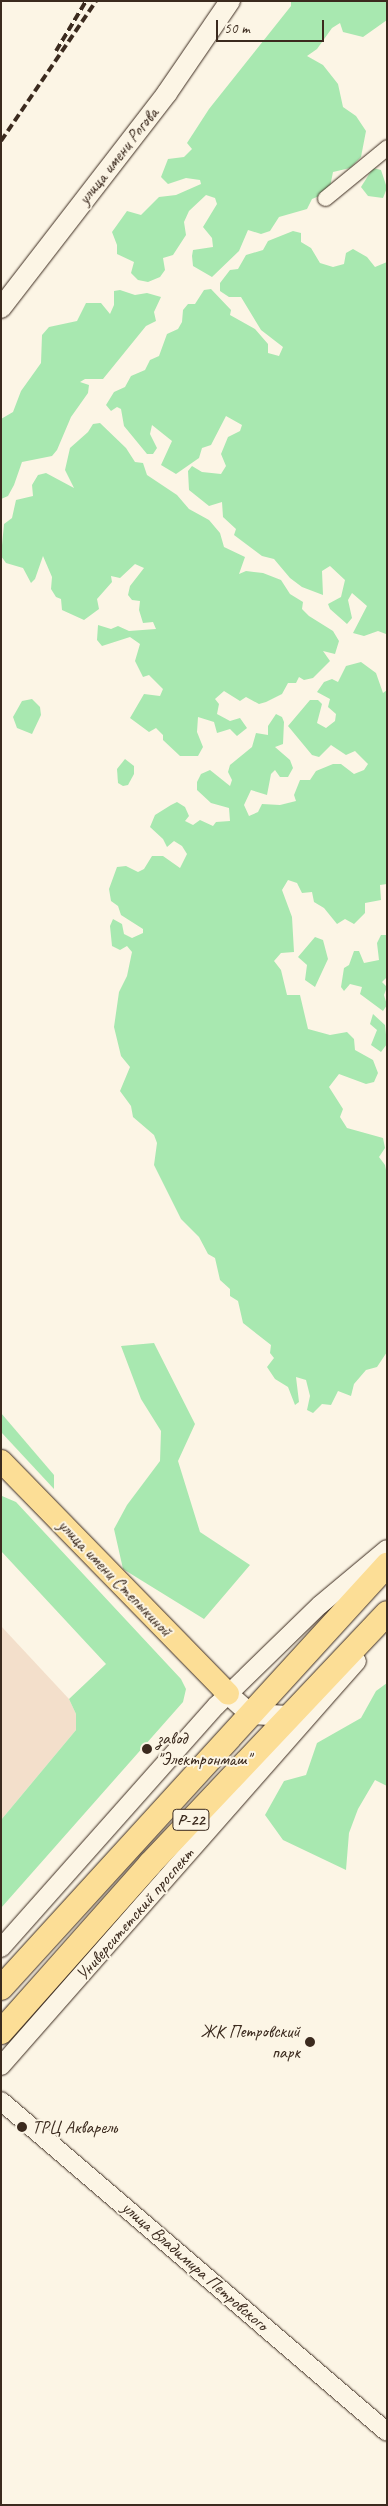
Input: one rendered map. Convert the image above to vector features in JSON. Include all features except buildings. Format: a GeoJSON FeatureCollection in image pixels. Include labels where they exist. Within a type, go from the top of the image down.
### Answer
{"type":"FeatureCollection","features":[{"type":"Feature","properties":{"kind":"highway","name":"Р-22"},"geometry":{"type":"LineString","coordinates":[[1,1988],[387,1565]]}},
{"type":"Feature","properties":{"kind":"highway","name":"Университетский проспект"},"geometry":{"type":"LineString","coordinates":[[1,2032],[150,1864],[387,1613]]}},
{"type":"Feature","properties":{"kind":"main road","name":"улица имени Рогова"},"geometry":{"type":"LineString","coordinates":[[1,308],[167,93],[230,1]]}},
{"type":"Feature","properties":{"kind":"main road","name":"улица имени Степыкиной"},"geometry":{"type":"LineString","coordinates":[[1,1461],[228,1694]]}},
{"type":"Feature","properties":{"kind":"main road"},"geometry":{"type":"LineString","coordinates":[[228,1694],[250,1714],[290,1716]]}},
{"type":"Feature","properties":{"kind":"street"},"geometry":{"type":"LineString","coordinates":[[326,198],[387,147]]}},
{"type":"Feature","properties":{"kind":"street"},"geometry":{"type":"LineString","coordinates":[[1,1948],[228,1694],[320,1606],[387,1550]]}},
{"type":"Feature","properties":{"kind":"street","name":"Университетский проспект"},"geometry":{"type":"LineString","coordinates":[[1,2066],[387,1627]]}},
{"type":"Feature","properties":{"kind":"street","name":"улица Владимира Петровского"},"geometry":{"type":"LineString","coordinates":[[1,2102],[387,2432]]}},
{"type":"Feature","properties":{"kind":"shaded area"},"geometry":{"type":"Polygon","coordinates":[[[1,1626],[69,1699],[76,1714],[76,1730],[1,1820],[1,1626]]]}},
{"type":"Feature","properties":{"kind":"green space"},"geometry":{"type":"Polygon","coordinates":[[[291,1],[387,1],[387,20],[363,37],[343,32],[340,23],[332,28],[317,49],[307,56],[323,65],[338,84],[343,107],[356,116],[366,131],[361,157],[350,168],[333,172],[329,192],[312,199],[307,209],[279,217],[270,231],[261,234],[248,230],[239,251],[212,277],[193,266],[192,256],[193,250],[213,247],[212,238],[203,227],[217,204],[215,198],[206,195],[189,211],[184,222],[186,235],[173,255],[163,258],[165,270],[160,277],[148,282],[138,280],[131,273],[134,262],[117,254],[117,245],[112,232],[127,211],[141,215],[159,197],[176,195],[201,184],[200,180],[186,178],[168,184],[161,177],[168,159],[184,157],[192,149],[187,143],[209,109],[291,6],[291,1]]]}},
{"type":"Feature","properties":{"kind":"green space"},"geometry":{"type":"Polygon","coordinates":[[[373,168],[381,170],[387,188],[383,198],[368,196],[361,187],[373,168]]]}},
{"type":"Feature","properties":{"kind":"green space"},"geometry":{"type":"Polygon","coordinates":[[[293,231],[301,233],[301,242],[311,248],[320,263],[333,267],[344,264],[346,253],[353,249],[367,257],[375,267],[387,262],[386,634],[378,631],[364,636],[353,633],[367,606],[352,593],[348,600],[352,618],[347,624],[330,609],[328,604],[341,597],[345,580],[330,566],[322,571],[323,595],[302,587],[290,578],[274,559],[262,556],[234,535],[236,529],[223,517],[222,502],[209,506],[189,490],[188,471],[192,466],[202,472],[221,474],[226,466],[221,454],[228,437],[240,431],[242,425],[226,416],[211,445],[202,448],[199,458],[176,474],[161,465],[172,441],[152,425],[150,434],[157,448],[153,454],[147,454],[124,426],[121,409],[117,407],[111,411],[106,405],[114,392],[125,387],[131,376],[145,370],[150,360],[159,356],[167,334],[178,329],[182,322],[183,310],[188,304],[195,304],[204,290],[211,289],[231,310],[230,315],[255,329],[268,344],[268,353],[279,356],[283,347],[261,330],[241,297],[229,297],[220,291],[220,283],[230,270],[238,269],[246,255],[263,250],[268,241],[293,231]]]}},
{"type":"Feature","properties":{"kind":"green space"},"geometry":{"type":"Polygon","coordinates":[[[120,290],[135,295],[147,293],[161,297],[154,312],[156,321],[146,326],[103,379],[85,379],[80,382],[89,385],[88,393],[71,417],[57,450],[52,456],[22,462],[8,496],[1,499],[1,419],[13,412],[21,391],[41,363],[42,335],[49,327],[77,321],[86,303],[101,303],[110,314],[114,305],[114,291],[120,290]]]}},
{"type":"Feature","properties":{"kind":"green space"},"geometry":{"type":"Polygon","coordinates":[[[100,423],[126,448],[135,462],[143,463],[147,475],[177,495],[189,509],[209,520],[220,533],[224,547],[245,557],[239,574],[246,571],[263,573],[281,580],[290,594],[303,602],[302,609],[309,616],[333,631],[339,641],[335,654],[323,651],[330,661],[313,678],[304,680],[299,677],[296,683],[288,683],[282,694],[266,702],[259,704],[246,697],[240,701],[224,691],[215,699],[219,704],[217,714],[230,721],[240,718],[247,728],[237,736],[230,729],[217,733],[214,722],[198,717],[197,732],[203,747],[198,756],[180,756],[163,740],[163,735],[156,728],[149,732],[130,718],[144,694],[160,696],[163,689],[149,675],[143,677],[135,661],[140,644],[130,637],[102,646],[97,640],[98,625],[111,629],[118,626],[129,631],[156,629],[153,622],[143,623],[139,610],[140,601],[132,600],[128,595],[130,586],[144,568],[135,564],[120,578],[111,576],[112,582],[97,599],[99,609],[84,620],[62,610],[61,599],[56,597],[51,589],[52,577],[43,556],[35,579],[31,583],[23,568],[6,563],[1,556],[4,524],[12,518],[16,500],[33,496],[32,485],[38,475],[46,473],[74,488],[65,470],[70,448],[88,432],[93,424],[100,423]]]}},
{"type":"Feature","properties":{"kind":"green space"},"geometry":{"type":"Polygon","coordinates":[[[361,662],[376,673],[383,693],[387,690],[387,884],[380,885],[381,900],[365,903],[365,913],[354,924],[345,919],[337,924],[324,908],[314,902],[312,892],[302,893],[297,883],[288,880],[282,890],[292,917],[294,952],[281,953],[274,961],[281,970],[287,995],[300,995],[308,1029],[330,1035],[347,1032],[354,1039],[355,1050],[373,1060],[378,1073],[374,1082],[366,1084],[339,1074],[329,1087],[343,1109],[340,1117],[347,1128],[383,1138],[385,1148],[379,1157],[385,1165],[387,1175],[387,1352],[377,1367],[366,1370],[354,1384],[351,1396],[338,1391],[331,1405],[322,1404],[313,1413],[307,1410],[310,1396],[306,1380],[296,1377],[299,1402],[295,1405],[288,1387],[275,1379],[267,1367],[274,1358],[270,1353],[271,1345],[243,1323],[238,1301],[230,1296],[230,1289],[220,1280],[215,1258],[208,1254],[199,1237],[181,1219],[154,1165],[157,1143],[154,1135],[133,1117],[131,1106],[120,1091],[130,1067],[121,1056],[114,1027],[119,992],[127,976],[132,952],[127,946],[120,950],[112,946],[110,926],[113,919],[122,924],[124,934],[132,938],[143,933],[143,929],[121,915],[118,906],[111,901],[109,889],[117,867],[126,866],[138,872],[144,869],[152,856],[163,856],[180,868],[187,854],[182,846],[174,841],[167,847],[163,839],[150,827],[155,815],[171,805],[177,802],[185,807],[189,816],[185,821],[193,825],[200,820],[213,826],[216,822],[230,821],[229,808],[211,803],[197,790],[197,782],[201,774],[210,770],[230,786],[232,780],[228,772],[230,765],[252,747],[256,733],[268,735],[268,726],[276,714],[282,717],[284,722],[283,744],[275,747],[290,760],[293,768],[288,777],[280,777],[275,770],[271,774],[267,795],[251,790],[244,805],[249,816],[258,812],[262,804],[280,805],[296,801],[294,795],[300,780],[310,780],[316,771],[333,764],[341,764],[354,774],[364,770],[368,764],[355,751],[346,755],[331,745],[319,757],[312,755],[288,726],[310,700],[318,700],[322,704],[317,723],[326,728],[335,721],[336,714],[328,707],[330,699],[317,692],[324,682],[332,679],[338,682],[346,666],[361,662]]]}},
{"type":"Feature","properties":{"kind":"green space"},"geometry":{"type":"Polygon","coordinates":[[[32,699],[40,707],[41,715],[32,734],[17,728],[13,717],[22,701],[32,699]]]}},
{"type":"Feature","properties":{"kind":"green space"},"geometry":{"type":"Polygon","coordinates":[[[125,759],[134,766],[134,774],[128,785],[123,786],[118,783],[117,769],[125,759]]]}},
{"type":"Feature","properties":{"kind":"green space"},"geometry":{"type":"Polygon","coordinates":[[[381,935],[387,935],[387,977],[382,982],[387,987],[384,995],[387,1005],[383,1011],[360,994],[362,987],[350,984],[344,991],[341,987],[344,968],[349,965],[354,951],[359,951],[364,963],[379,960],[377,943],[381,935]]]}},
{"type":"Feature","properties":{"kind":"green space"},"geometry":{"type":"Polygon","coordinates":[[[315,937],[323,940],[328,959],[315,987],[305,980],[307,965],[298,957],[315,937]]]}},
{"type":"Feature","properties":{"kind":"green space"},"geometry":{"type":"Polygon","coordinates":[[[373,1014],[385,1025],[387,1044],[381,1052],[371,1045],[377,1030],[370,1024],[373,1014]]]}},
{"type":"Feature","properties":{"kind":"green space"},"geometry":{"type":"Polygon","coordinates":[[[154,1343],[195,1424],[178,1461],[200,1532],[250,1565],[204,1619],[123,1569],[114,1529],[127,1505],[160,1461],[161,1431],[141,1399],[121,1346],[154,1343]]]}},
{"type":"Feature","properties":{"kind":"green space"},"geometry":{"type":"Polygon","coordinates":[[[1,1413],[54,1475],[54,1489],[1,1432],[1,1413]]]}},
{"type":"Feature","properties":{"kind":"green space"},"geometry":{"type":"Polygon","coordinates":[[[2,1496],[16,1502],[181,1679],[186,1689],[183,1702],[1,1908],[1,1820],[76,1730],[76,1714],[69,1699],[106,1664],[1,1551],[2,1496]]]}},
{"type":"Feature","properties":{"kind":"green space"},"geometry":{"type":"Polygon","coordinates":[[[387,1683],[387,1786],[375,1780],[358,1809],[349,1833],[346,1870],[283,1840],[265,1815],[284,1781],[306,1775],[317,1743],[361,1718],[376,1691],[387,1683]]]}},
{"type":"Feature","properties":{"kind":"railway"},"geometry":{"type":"LineString","coordinates":[[56,51],[86,1]]}},
{"type":"Feature","properties":{"kind":"railway"},"geometry":{"type":"LineString","coordinates":[[1,141],[96,1]]}},
{"type":"Feature","properties":{"kind":"place","name":"завод \"Электронмаш\""},"geometry":{"type":"Point","coordinates":[147,1749]}},
{"type":"Feature","properties":{"kind":"place","name":"ЖК Петровский парк"},"geometry":{"type":"Point","coordinates":[310,2042]}},
{"type":"Feature","properties":{"kind":"place","name":"ТРЦ Акварель"},"geometry":{"type":"Point","coordinates":[22,2127]}}]}
